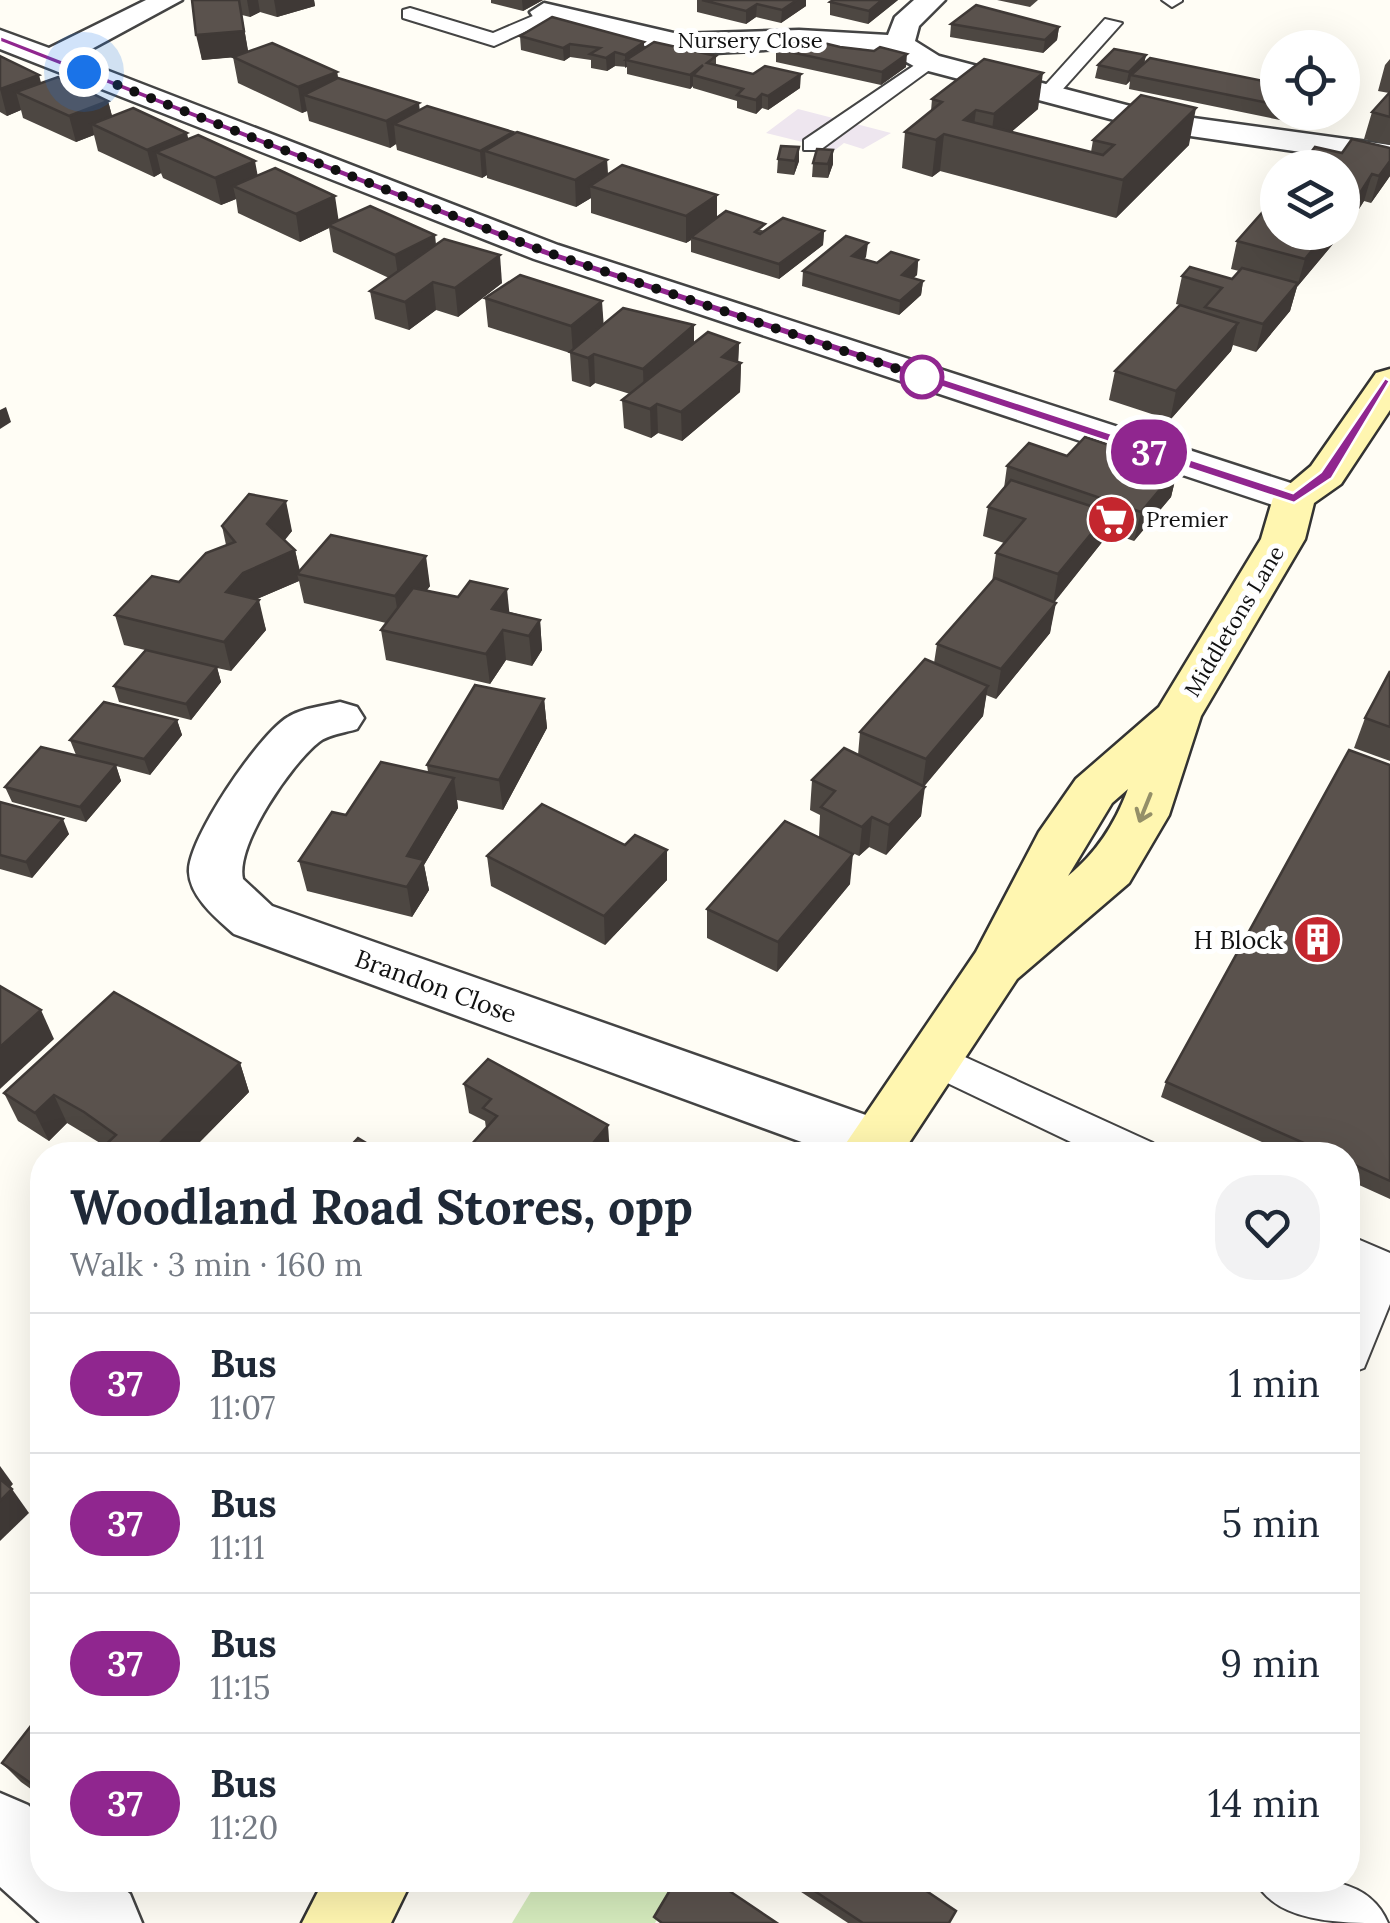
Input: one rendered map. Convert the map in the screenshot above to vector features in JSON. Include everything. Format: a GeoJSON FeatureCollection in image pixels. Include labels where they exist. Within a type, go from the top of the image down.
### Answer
{"type":"FeatureCollection","features":[{"type":"Feature","properties":{"kind":"street"},"geometry":{"type":"LineString","coordinates":[[49,58],[168,0]]}},
{"type":"Feature","properties":{"kind":"street"},"geometry":{"type":"LineString","coordinates":[[900,44],[904,22],[931,0]]}},
{"type":"Feature","properties":{"kind":"street","name":"Nursery Close"},"geometry":{"type":"LineString","coordinates":[[549,13],[678,42],[799,39],[900,44],[928,62],[1156,122],[1390,155]]}},
{"type":"Feature","properties":{"kind":"street"},"geometry":{"type":"LineString","coordinates":[[0,39],[546,252],[1294,498],[1326,475],[1390,382]]}},
{"type":"Feature","properties":{"kind":"street","name":"Middletons Lane"},"geometry":{"type":"LineString","coordinates":[[877,1142],[998,964],[1110,870],[1144,814],[1177,716],[1282,539],[1294,498]]}},
{"type":"Feature","properties":{"kind":"street","name":"Brandon Close"},"geometry":{"type":"LineString","coordinates":[[340,718],[304,728],[225,831],[215,852],[215,874],[228,899],[254,920],[851,1142]]}},
{"type":"Feature","properties":{"kind":"street"},"geometry":{"type":"LineString","coordinates":[[0,1833],[30,1860]]}},
{"type":"Feature","properties":{"kind":"street"},"geometry":{"type":"LineString","coordinates":[[66,1892],[101,1923]]}},
{"type":"Feature","properties":{"kind":"street"},"geometry":{"type":"LineString","coordinates":[[343,1923],[364,1892]]}},
{"type":"Feature","properties":{"kind":"lane"},"geometry":{"type":"LineString","coordinates":[[410,14],[494,40],[549,13]]}},
{"type":"Feature","properties":{"kind":"lane"},"geometry":{"type":"LineString","coordinates":[[1047,94],[1112,24]]}},
{"type":"Feature","properties":{"kind":"lane"},"geometry":{"type":"LineString","coordinates":[[812,145],[928,62]]}},
{"type":"Feature","properties":{"kind":"lane"},"geometry":{"type":"LineString","coordinates":[[932,1058],[1110,1142]]}},
{"type":"Feature","properties":{"kind":"lane"},"geometry":{"type":"LineString","coordinates":[[1360,1312],[1373,1266]]}},
{"type":"Feature","properties":{"kind":"lane"},"geometry":{"type":"LineString","coordinates":[[1304,1892],[1360,1923]]}},
{"type":"Feature","properties":{"kind":"shaded area"},"geometry":{"type":"Polygon","coordinates":[[[798,109],[891,133],[863,149],[844,143],[835,150],[766,133],[798,109]]]}},
{"type":"Feature","properties":{"kind":"green space"},"geometry":{"type":"Polygon","coordinates":[[[531,1892],[674,1892],[655,1923],[512,1923],[531,1892]]]}},
{"type":"Feature","properties":{"kind":"building"},"geometry":{"type":"Polygon","coordinates":[[[192,0],[239,0],[244,31],[196,35],[192,0]]]}},
{"type":"Feature","properties":{"kind":"building"},"geometry":{"type":"Polygon","coordinates":[[[702,0],[797,0],[782,10],[757,4],[746,11],[702,0]]]}},
{"type":"Feature","properties":{"kind":"building"},"geometry":{"type":"Polygon","coordinates":[[[882,0],[869,11],[830,2],[882,0]]]}},
{"type":"Feature","properties":{"kind":"building"},"geometry":{"type":"Polygon","coordinates":[[[976,5],[1059,27],[1045,40],[951,24],[976,5]]]}},
{"type":"Feature","properties":{"kind":"building"},"geometry":{"type":"Polygon","coordinates":[[[552,17],[644,42],[625,55],[615,52],[606,58],[590,54],[600,48],[570,44],[563,48],[520,36],[552,17]]]}},
{"type":"Feature","properties":{"kind":"building"},"geometry":{"type":"Polygon","coordinates":[[[795,36],[840,47],[874,51],[880,47],[907,54],[882,72],[776,49],[795,36]]]}},
{"type":"Feature","properties":{"kind":"building"},"geometry":{"type":"Polygon","coordinates":[[[654,42],[716,56],[707,63],[753,74],[765,66],[801,74],[756,100],[737,95],[743,89],[693,75],[703,65],[690,75],[626,60],[654,42]]]}},
{"type":"Feature","properties":{"kind":"building"},"geometry":{"type":"Polygon","coordinates":[[[272,43],[337,72],[298,87],[233,57],[272,43]]]}},
{"type":"Feature","properties":{"kind":"building"},"geometry":{"type":"Polygon","coordinates":[[[1114,49],[1146,55],[1129,72],[1098,65],[1114,49]]]}},
{"type":"Feature","properties":{"kind":"building"},"geometry":{"type":"Polygon","coordinates":[[[0,56],[39,75],[0,89],[0,56]]]}},
{"type":"Feature","properties":{"kind":"building"},"geometry":{"type":"Polygon","coordinates":[[[1150,58],[1260,80],[1260,101],[1131,75],[1150,58]]]}},
{"type":"Feature","properties":{"kind":"building"},"geometry":{"type":"Polygon","coordinates":[[[984,59],[1043,73],[994,114],[976,110],[964,120],[1103,155],[1114,145],[1093,140],[1141,95],[1196,108],[1123,180],[944,134],[936,140],[905,132],[942,102],[932,99],[984,59]]]}},
{"type":"Feature","properties":{"kind":"building"},"geometry":{"type":"Polygon","coordinates":[[[58,77],[108,101],[69,116],[16,92],[58,77]]]}},
{"type":"Feature","properties":{"kind":"building"},"geometry":{"type":"Polygon","coordinates":[[[338,78],[419,103],[386,121],[304,95],[338,78]]]}},
{"type":"Feature","properties":{"kind":"building"},"geometry":{"type":"Polygon","coordinates":[[[1390,92],[1390,117],[1372,112],[1390,92]]]}},
{"type":"Feature","properties":{"kind":"building"},"geometry":{"type":"Polygon","coordinates":[[[427,106],[513,132],[480,151],[394,124],[427,106]]]}},
{"type":"Feature","properties":{"kind":"building"},"geometry":{"type":"Polygon","coordinates":[[[133,108],[187,133],[147,150],[92,124],[133,108]]]}},
{"type":"Feature","properties":{"kind":"building"},"geometry":{"type":"Polygon","coordinates":[[[517,132],[607,160],[575,180],[485,151],[517,132]]]}},
{"type":"Feature","properties":{"kind":"building"},"geometry":{"type":"Polygon","coordinates":[[[198,135],[255,161],[215,178],[156,152],[198,135]]]}},
{"type":"Feature","properties":{"kind":"building"},"geometry":{"type":"Polygon","coordinates":[[[1352,139],[1390,148],[1390,161],[1379,176],[1372,174],[1360,193],[1360,150],[1344,150],[1352,139]]]}},
{"type":"Feature","properties":{"kind":"building"},"geometry":{"type":"Polygon","coordinates":[[[781,146],[799,147],[795,161],[778,159],[781,146]]]}},
{"type":"Feature","properties":{"kind":"building"},"geometry":{"type":"Polygon","coordinates":[[[817,149],[833,150],[828,164],[813,163],[817,149]]]}},
{"type":"Feature","properties":{"kind":"building"},"geometry":{"type":"Polygon","coordinates":[[[622,165],[717,195],[686,216],[590,186],[622,165]]]}},
{"type":"Feature","properties":{"kind":"building"},"geometry":{"type":"Polygon","coordinates":[[[275,168],[335,196],[296,214],[233,186],[275,168]]]}},
{"type":"Feature","properties":{"kind":"building"},"geometry":{"type":"Polygon","coordinates":[[[370,206],[435,235],[395,255],[328,225],[370,206]]]}},
{"type":"Feature","properties":{"kind":"building"},"geometry":{"type":"Polygon","coordinates":[[[726,211],[765,224],[755,232],[760,234],[783,218],[824,231],[779,264],[691,237],[726,211]]]}},
{"type":"Feature","properties":{"kind":"building"},"geometry":{"type":"Polygon","coordinates":[[[1260,215],[1260,247],[1237,241],[1260,215]]]}},
{"type":"Feature","properties":{"kind":"building"},"geometry":{"type":"Polygon","coordinates":[[[846,236],[868,243],[852,256],[877,263],[891,252],[918,260],[902,275],[923,281],[900,301],[803,271],[846,236]]]}},
{"type":"Feature","properties":{"kind":"building"},"geometry":{"type":"Polygon","coordinates":[[[444,239],[500,255],[455,288],[433,282],[405,302],[370,291],[444,239]]]}},
{"type":"Feature","properties":{"kind":"building"},"geometry":{"type":"Polygon","coordinates":[[[1271,250],[1312,250],[1305,259],[1271,250]]]}},
{"type":"Feature","properties":{"kind":"building"},"geometry":{"type":"Polygon","coordinates":[[[1190,267],[1232,279],[1242,268],[1298,283],[1263,324],[1205,307],[1222,288],[1182,276],[1190,267]]]}},
{"type":"Feature","properties":{"kind":"building"},"geometry":{"type":"Polygon","coordinates":[[[520,275],[602,301],[571,326],[485,298],[520,275]]]}},
{"type":"Feature","properties":{"kind":"building"},"geometry":{"type":"Polygon","coordinates":[[[1180,305],[1238,323],[1176,391],[1115,371],[1180,305]]]}},
{"type":"Feature","properties":{"kind":"building"},"geometry":{"type":"Polygon","coordinates":[[[623,308],[694,325],[643,369],[594,354],[588,358],[570,352],[623,308]]]}},
{"type":"Feature","properties":{"kind":"building"},"geometry":{"type":"Polygon","coordinates":[[[708,332],[739,343],[722,357],[741,363],[681,412],[657,404],[650,409],[622,400],[708,332]]]}},
{"type":"Feature","properties":{"kind":"building"},"geometry":{"type":"Polygon","coordinates":[[[1085,437],[1178,468],[1141,512],[1007,466],[1029,443],[1067,456],[1085,437]]]}},
{"type":"Feature","properties":{"kind":"building"},"geometry":{"type":"Polygon","coordinates":[[[1011,480],[1109,512],[1058,574],[996,553],[1025,519],[988,507],[1011,480]]]}},
{"type":"Feature","properties":{"kind":"building"},"geometry":{"type":"Polygon","coordinates":[[[249,494],[286,501],[267,524],[295,550],[243,573],[226,592],[259,600],[224,642],[115,615],[152,576],[179,582],[206,553],[235,542],[222,526],[249,494]]]}},
{"type":"Feature","properties":{"kind":"building"},"geometry":{"type":"Polygon","coordinates":[[[331,535],[426,556],[395,596],[297,574],[331,535]]]}},
{"type":"Feature","properties":{"kind":"building"},"geometry":{"type":"Polygon","coordinates":[[[995,578],[1056,603],[1001,669],[937,644],[995,578]]]}},
{"type":"Feature","properties":{"kind":"building"},"geometry":{"type":"Polygon","coordinates":[[[470,581],[507,589],[492,609],[540,620],[529,636],[503,630],[486,654],[381,630],[413,588],[458,597],[470,581]]]}},
{"type":"Feature","properties":{"kind":"building"},"geometry":{"type":"Polygon","coordinates":[[[146,650],[217,667],[186,704],[114,686],[146,650]]]}},
{"type":"Feature","properties":{"kind":"building"},"geometry":{"type":"Polygon","coordinates":[[[925,659],[988,686],[926,759],[860,732],[925,659]]]}},
{"type":"Feature","properties":{"kind":"building"},"geometry":{"type":"Polygon","coordinates":[[[1390,671],[1390,727],[1365,718],[1390,671]]]}},
{"type":"Feature","properties":{"kind":"building"},"geometry":{"type":"Polygon","coordinates":[[[475,685],[544,699],[499,780],[427,765],[475,685]]]}},
{"type":"Feature","properties":{"kind":"building"},"geometry":{"type":"Polygon","coordinates":[[[104,702],[177,720],[144,759],[70,740],[104,702]]]}},
{"type":"Feature","properties":{"kind":"building"},"geometry":{"type":"Polygon","coordinates":[[[41,747],[116,765],[80,807],[5,787],[41,747]]]}},
{"type":"Feature","properties":{"kind":"building"},"geometry":{"type":"Polygon","coordinates":[[[844,748],[925,787],[889,825],[872,817],[862,827],[821,807],[835,791],[812,780],[844,748]]]}},
{"type":"Feature","properties":{"kind":"building","name":"H Block"},"geometry":{"type":"Polygon","coordinates":[[[1349,750],[1390,765],[1390,1181],[1360,1167],[1360,1142],[1302,1142],[1166,1082],[1349,750]]]}},
{"type":"Feature","properties":{"kind":"building"},"geometry":{"type":"Polygon","coordinates":[[[381,762],[454,778],[407,856],[424,860],[407,887],[299,861],[332,812],[346,815],[381,762]]]}},
{"type":"Feature","properties":{"kind":"building"},"geometry":{"type":"Polygon","coordinates":[[[0,802],[63,819],[26,862],[0,855],[0,802]]]}},
{"type":"Feature","properties":{"kind":"building"},"geometry":{"type":"Polygon","coordinates":[[[542,804],[625,845],[635,835],[667,850],[604,916],[487,856],[542,804]]]}},
{"type":"Feature","properties":{"kind":"building"},"geometry":{"type":"Polygon","coordinates":[[[785,821],[853,854],[778,942],[707,909],[785,821]]]}},
{"type":"Feature","properties":{"kind":"building"},"geometry":{"type":"Polygon","coordinates":[[[0,986],[41,1010],[0,1047],[0,986]]]}},
{"type":"Feature","properties":{"kind":"building"},"geometry":{"type":"Polygon","coordinates":[[[114,992],[240,1063],[161,1142],[109,1142],[116,1135],[54,1095],[35,1113],[4,1093],[114,992]]]}},
{"type":"Feature","properties":{"kind":"building"},"geometry":{"type":"Polygon","coordinates":[[[488,1059],[608,1125],[594,1142],[474,1142],[497,1116],[483,1108],[491,1099],[464,1084],[488,1059]]]}},
{"type":"Feature","properties":{"kind":"building"},"geometry":{"type":"Polygon","coordinates":[[[0,1479],[12,1489],[0,1501],[0,1479]]]}},
{"type":"Feature","properties":{"kind":"building"},"geometry":{"type":"Polygon","coordinates":[[[30,1727],[30,1783],[2,1763],[30,1727]]]}},
{"type":"Feature","properties":{"kind":"building"},"geometry":{"type":"Polygon","coordinates":[[[669,1892],[731,1892],[777,1923],[662,1923],[654,1917],[669,1892]]]}},
{"type":"Feature","properties":{"kind":"building"},"geometry":{"type":"Polygon","coordinates":[[[816,1892],[928,1892],[956,1911],[949,1923],[863,1923],[816,1892]]]}},
{"type":"Feature","properties":{"kind":"bus line","name":"37"},"geometry":{"type":"LineString","coordinates":[[0,39],[546,252],[1294,498],[1326,475],[1390,381]]}},
{"type":"Feature","properties":{"kind":"place","name":"Premier"},"geometry":{"type":"Point","coordinates":[1111,519]}},
{"type":"Feature","properties":{"kind":"place","name":"H Block"},"geometry":{"type":"Point","coordinates":[1318,940]}},
{"type":"Feature","properties":{"kind":"route"},"geometry":{"type":"LineString","coordinates":[[84,72],[546,252],[922,377]]}}]}
